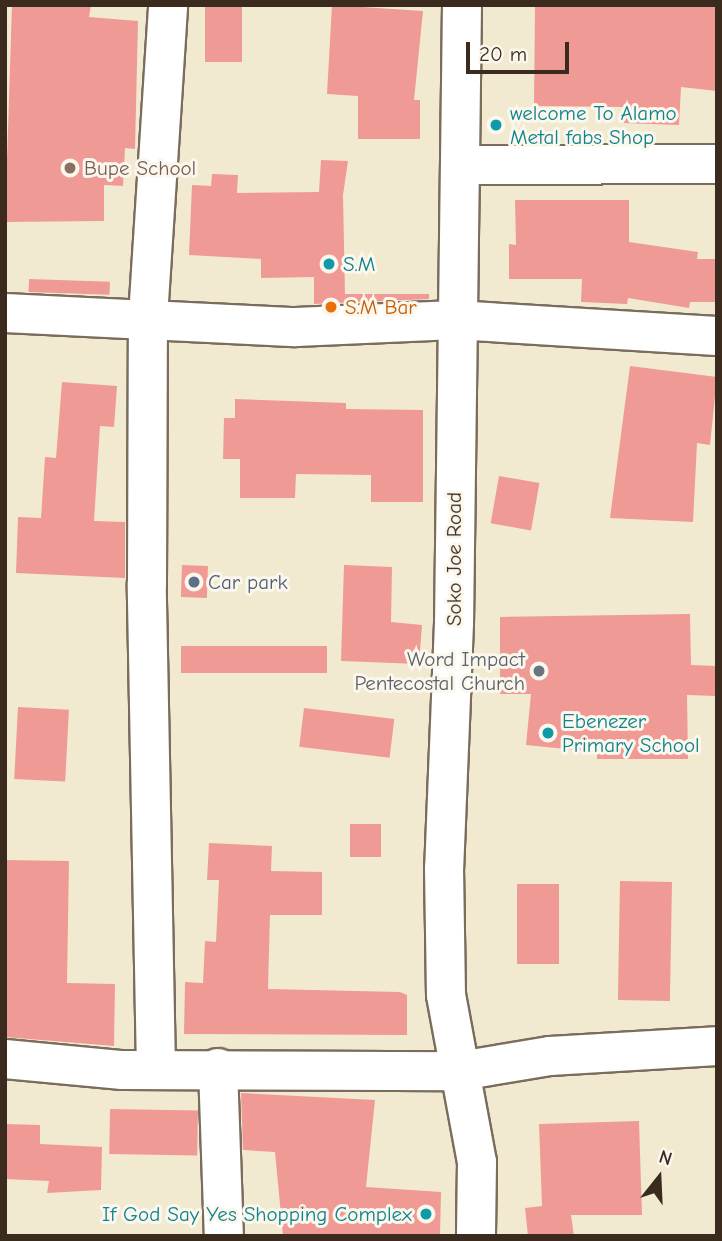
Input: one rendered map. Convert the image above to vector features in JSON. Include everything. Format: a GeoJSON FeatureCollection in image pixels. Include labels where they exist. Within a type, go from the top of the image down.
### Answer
{"type":"FeatureCollection","features":[{"type":"Feature","properties":{"kind":"street"},"geometry":{"type":"LineString","coordinates":[[156,1070],[147,584],[148,317],[168,5]]}},
{"type":"Feature","properties":{"kind":"street","name":"Soko Joe Road"},"geometry":{"type":"LineString","coordinates":[[462,5],[455,320],[454,623],[444,868],[446,995],[477,1161],[476,1236]]}},
{"type":"Feature","properties":{"kind":"street"},"geometry":{"type":"LineString","coordinates":[[460,165],[717,164]]}},
{"type":"Feature","properties":{"kind":"street"},"geometry":{"type":"LineString","coordinates":[[5,313],[148,317],[296,327],[455,320],[717,336]]}},
{"type":"Feature","properties":{"kind":"street"},"geometry":{"type":"LineString","coordinates":[[5,1059],[156,1070],[218,1068],[460,1071],[550,1056],[717,1046]]}},
{"type":"Feature","properties":{"kind":"street"},"geometry":{"type":"LineString","coordinates":[[218,1068],[224,1236]]}},
{"type":"Feature","properties":{"kind":"building","name":"Bupe School"},"geometry":{"type":"Polygon","coordinates":[[[12,5],[91,5],[89,17],[138,21],[135,149],[125,148],[123,186],[104,185],[104,221],[5,222],[12,5]]]}},
{"type":"Feature","properties":{"kind":"building"},"geometry":{"type":"Polygon","coordinates":[[[205,5],[242,5],[242,62],[205,62],[205,5]]]}},
{"type":"Feature","properties":{"kind":"building"},"geometry":{"type":"Polygon","coordinates":[[[332,5],[423,11],[414,100],[420,100],[420,139],[358,139],[358,96],[327,94],[332,5]]]}},
{"type":"Feature","properties":{"kind":"building"},"geometry":{"type":"Polygon","coordinates":[[[535,5],[717,5],[717,91],[681,87],[679,125],[623,123],[623,107],[534,106],[535,5]]]}},
{"type":"Feature","properties":{"kind":"building"},"geometry":{"type":"Polygon","coordinates":[[[321,160],[348,161],[343,195],[345,294],[429,294],[429,299],[314,304],[314,277],[261,278],[261,259],[189,255],[192,185],[211,186],[212,174],[238,175],[237,193],[319,192],[321,160]]]}},
{"type":"Feature","properties":{"kind":"building"},"geometry":{"type":"Polygon","coordinates":[[[515,200],[629,200],[629,242],[698,252],[697,259],[717,259],[717,302],[690,302],[689,308],[628,298],[627,304],[581,302],[582,279],[509,279],[509,244],[516,245],[515,200]]]}},
{"type":"Feature","properties":{"kind":"building"},"geometry":{"type":"Polygon","coordinates":[[[29,279],[110,282],[109,295],[29,292],[29,279]]]}},
{"type":"Feature","properties":{"kind":"building"},"geometry":{"type":"Polygon","coordinates":[[[630,366],[717,377],[710,445],[697,443],[693,522],[610,518],[630,366]]]}},
{"type":"Feature","properties":{"kind":"building"},"geometry":{"type":"Polygon","coordinates":[[[62,382],[117,386],[114,427],[100,426],[94,521],[125,522],[125,578],[16,573],[18,517],[41,518],[45,457],[56,458],[62,382]]]}},
{"type":"Feature","properties":{"kind":"building"},"geometry":{"type":"Polygon","coordinates":[[[235,399],[346,403],[346,409],[423,410],[423,502],[371,502],[371,475],[296,474],[295,498],[240,498],[240,459],[223,459],[224,418],[235,418],[235,399]]]}},
{"type":"Feature","properties":{"kind":"building"},"geometry":{"type":"Polygon","coordinates":[[[499,476],[539,483],[531,530],[491,523],[499,476]]]}},
{"type":"Feature","properties":{"kind":"building","name":"Car park"},"geometry":{"type":"Polygon","coordinates":[[[182,565],[208,566],[207,598],[181,597],[182,565]]]}},
{"type":"Feature","properties":{"kind":"building"},"geometry":{"type":"Polygon","coordinates":[[[344,565],[392,567],[391,622],[422,625],[419,664],[341,661],[344,565]]]}},
{"type":"Feature","properties":{"kind":"building"},"geometry":{"type":"Polygon","coordinates":[[[690,614],[691,665],[717,666],[717,696],[687,695],[688,759],[597,759],[597,752],[526,745],[531,694],[500,694],[500,617],[690,614]]]}},
{"type":"Feature","properties":{"kind":"building"},"geometry":{"type":"Polygon","coordinates":[[[181,646],[327,646],[327,673],[181,673],[181,646]]]}},
{"type":"Feature","properties":{"kind":"building"},"geometry":{"type":"Polygon","coordinates":[[[18,707],[69,710],[65,782],[14,779],[18,707]]]}},
{"type":"Feature","properties":{"kind":"building"},"geometry":{"type":"Polygon","coordinates":[[[304,708],[394,719],[390,758],[299,747],[304,708]]]}},
{"type":"Feature","properties":{"kind":"building"},"geometry":{"type":"Polygon","coordinates":[[[350,824],[381,824],[381,857],[350,857],[350,824]]]}},
{"type":"Feature","properties":{"kind":"building"},"geometry":{"type":"Polygon","coordinates":[[[209,843],[272,846],[271,871],[322,872],[322,915],[270,915],[268,989],[400,992],[407,995],[407,1035],[184,1034],[185,982],[203,983],[205,941],[216,942],[219,880],[207,880],[209,843]]]}},
{"type":"Feature","properties":{"kind":"building"},"geometry":{"type":"Polygon","coordinates":[[[5,860],[69,861],[67,983],[115,984],[114,1046],[5,1037],[5,860]]]}},
{"type":"Feature","properties":{"kind":"building"},"geometry":{"type":"Polygon","coordinates":[[[620,881],[672,882],[670,1001],[618,1000],[620,881]]]}},
{"type":"Feature","properties":{"kind":"building"},"geometry":{"type":"Polygon","coordinates":[[[517,884],[559,884],[559,964],[517,964],[517,884]]]}},
{"type":"Feature","properties":{"kind":"building"},"geometry":{"type":"Polygon","coordinates":[[[241,1093],[375,1100],[366,1187],[441,1192],[440,1236],[283,1236],[275,1152],[243,1150],[241,1093]]]}},
{"type":"Feature","properties":{"kind":"building"},"geometry":{"type":"Polygon","coordinates":[[[110,1109],[198,1111],[197,1156],[109,1154],[110,1109]]]}},
{"type":"Feature","properties":{"kind":"building"},"geometry":{"type":"Polygon","coordinates":[[[639,1121],[642,1215],[571,1215],[574,1236],[528,1236],[525,1208],[542,1206],[539,1124],[639,1121]]]}},
{"type":"Feature","properties":{"kind":"building"},"geometry":{"type":"Polygon","coordinates":[[[5,1124],[40,1125],[40,1144],[102,1147],[101,1190],[47,1193],[49,1181],[5,1179],[5,1124]]]}},
{"type":"Feature","properties":{"kind":"place","name":"welcome To Alamo Metal fabs Shop"},"geometry":{"type":"Point","coordinates":[496,125]}},
{"type":"Feature","properties":{"kind":"place","name":"Bupe School"},"geometry":{"type":"Point","coordinates":[70,168]}},
{"type":"Feature","properties":{"kind":"place","name":"S.M"},"geometry":{"type":"Point","coordinates":[329,264]}},
{"type":"Feature","properties":{"kind":"place","name":"S.M Bar"},"geometry":{"type":"Point","coordinates":[331,307]}},
{"type":"Feature","properties":{"kind":"place","name":"Car park"},"geometry":{"type":"Point","coordinates":[194,582]}},
{"type":"Feature","properties":{"kind":"place","name":"Word Impact Pentecostal Church"},"geometry":{"type":"Point","coordinates":[539,671]}},
{"type":"Feature","properties":{"kind":"place","name":"Ebenezer Primary School"},"geometry":{"type":"Point","coordinates":[548,733]}},
{"type":"Feature","properties":{"kind":"place","name":"If God Say Yes Shopping Complex"},"geometry":{"type":"Point","coordinates":[426,1214]}}]}
